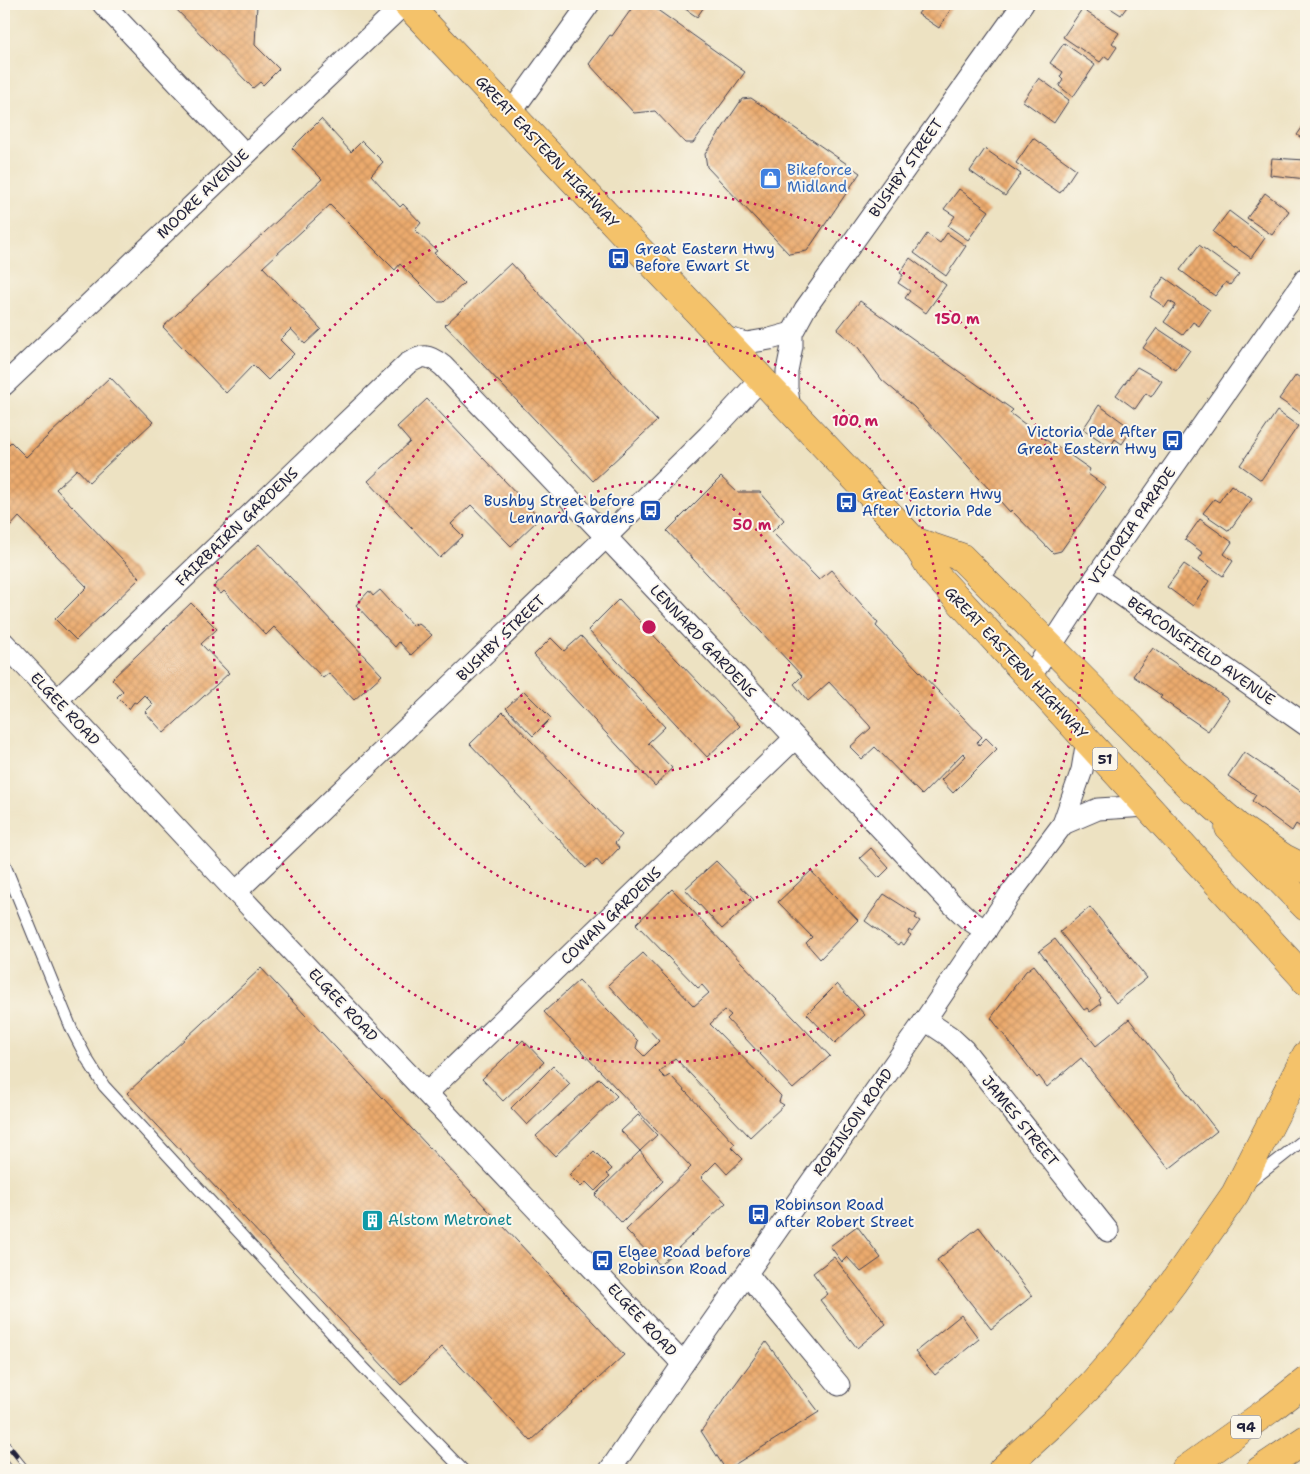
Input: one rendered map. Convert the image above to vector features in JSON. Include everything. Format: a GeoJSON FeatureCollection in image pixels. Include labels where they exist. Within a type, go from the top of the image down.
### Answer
{"type":"FeatureCollection","features":[{"type":"Feature","properties":{"kind":"highway","name":"GREAT EASTERN HIGHWAY"},"geometry":{"type":"LineString","coordinates":[[405,4],[914,541],[934,573],[1306,980]]}},
{"type":"Feature","properties":{"kind":"highway","name":"GREAT EASTERN HIGHWAY"},"geometry":{"type":"LineString","coordinates":[[914,541],[961,557],[1306,907]]}},
{"type":"Feature","properties":{"kind":"highway"},"geometry":{"type":"LineString","coordinates":[[1176,773],[1237,826],[1284,858],[1306,869]]}},
{"type":"Feature","properties":{"kind":"highway"},"geometry":{"type":"LineString","coordinates":[[1002,1470],[1084,1392],[1122,1350],[1173,1283],[1235,1194],[1306,1055]]}},
{"type":"Feature","properties":{"kind":"highway","name":"94"},"geometry":{"type":"LineString","coordinates":[[1184,1470],[1306,1382]]}},
{"type":"Feature","properties":{"kind":"highway"},"geometry":{"type":"LineString","coordinates":[[1260,1470],[1306,1439]]}},
{"type":"Feature","properties":{"kind":"street"},"geometry":{"type":"LineString","coordinates":[[103,4],[245,154]]}},
{"type":"Feature","properties":{"kind":"street","name":"MOORE AVENUE"},"geometry":{"type":"LineString","coordinates":[[4,385],[405,4]]}},
{"type":"Feature","properties":{"kind":"street"},"geometry":{"type":"LineString","coordinates":[[510,114],[590,4]]}},
{"type":"Feature","properties":{"kind":"street","name":"BUSHBY STREET"},"geometry":{"type":"LineString","coordinates":[[790,409],[787,372],[792,346],[792,333],[806,310],[1023,4]]}},
{"type":"Feature","properties":{"kind":"street","name":"VICTORIA PARADE"},"geometry":{"type":"LineString","coordinates":[[1029,678],[1051,648],[1062,627],[1096,577],[1306,278]]}},
{"type":"Feature","properties":{"kind":"street"},"geometry":{"type":"LineString","coordinates":[[720,336],[746,343],[792,333]]}},
{"type":"Feature","properties":{"kind":"street","name":"LENNARD GARDENS"},"geometry":{"type":"LineString","coordinates":[[419,357],[432,358],[443,366],[952,904],[968,919],[986,931]]}},
{"type":"Feature","properties":{"kind":"street","name":"FAIRBAIRN GARDENS"},"geometry":{"type":"LineString","coordinates":[[57,700],[407,364],[419,357]]}},
{"type":"Feature","properties":{"kind":"street","name":"BUSHBY STREET"},"geometry":{"type":"LineString","coordinates":[[236,892],[606,537],[708,436],[761,378]]}},
{"type":"Feature","properties":{"kind":"street","name":"BEACONSFIELD AVENUE"},"geometry":{"type":"LineString","coordinates":[[1096,577],[1306,725]]}},
{"type":"Feature","properties":{"kind":"street","name":"ELGEE ROAD"},"geometry":{"type":"LineString","coordinates":[[4,643],[236,892],[683,1364]]}},
{"type":"Feature","properties":{"kind":"street","name":"COWAN GARDENS"},"geometry":{"type":"LineString","coordinates":[[426,1093],[795,738]]}},
{"type":"Feature","properties":{"kind":"street","name":"ROBINSON ROAD"},"geometry":{"type":"LineString","coordinates":[[610,1470],[925,1020],[1009,896],[1063,824],[1082,770],[1087,740]]}},
{"type":"Feature","properties":{"kind":"street","name":"ROBINSON ROAD"},"geometry":{"type":"LineString","coordinates":[[1063,824],[1098,809],[1147,806]]}},
{"type":"Feature","properties":{"kind":"street","name":"JAMES STREET"},"geometry":{"type":"LineString","coordinates":[[925,1020],[949,1036],[964,1050],[1108,1231]]}},
{"type":"Feature","properties":{"kind":"street"},"geometry":{"type":"LineString","coordinates":[[747,1274],[840,1385]]}},
{"type":"Feature","properties":{"kind":"lane"},"geometry":{"type":"LineString","coordinates":[[4,864],[72,1030],[104,1086],[364,1367],[463,1470]]}},
{"type":"Feature","properties":{"kind":"lane"},"geometry":{"type":"LineString","coordinates":[[1235,1194],[1306,1138]]}},
{"type":"Feature","properties":{"kind":"building"},"geometry":{"type":"Polygon","coordinates":[[[171,4],[257,4],[255,45],[279,69],[263,85],[260,82],[253,88],[171,4]]]}},
{"type":"Feature","properties":{"kind":"building"},"geometry":{"type":"Polygon","coordinates":[[[635,4],[649,4],[745,72],[693,143],[685,143],[655,111],[634,113],[589,64],[635,4]]]}},
{"type":"Feature","properties":{"kind":"building"},"geometry":{"type":"Polygon","coordinates":[[[678,4],[706,4],[697,17],[678,4]]]}},
{"type":"Feature","properties":{"kind":"building"},"geometry":{"type":"Polygon","coordinates":[[[925,4],[954,4],[939,28],[918,14],[925,4]]]}},
{"type":"Feature","properties":{"kind":"building"},"geometry":{"type":"Polygon","coordinates":[[[1104,4],[1129,4],[1121,15],[1104,4]]]}},
{"type":"Feature","properties":{"kind":"building"},"geometry":{"type":"Polygon","coordinates":[[[1082,9],[1119,33],[1112,43],[1117,47],[1109,59],[1105,56],[1100,62],[1063,37],[1082,9]]]}},
{"type":"Feature","properties":{"kind":"building"},"geometry":{"type":"Polygon","coordinates":[[[1064,43],[1095,65],[1073,97],[1059,86],[1063,80],[1060,77],[1063,72],[1050,63],[1064,43]]]}},
{"type":"Feature","properties":{"kind":"building"},"geometry":{"type":"Polygon","coordinates":[[[1039,78],[1069,100],[1054,123],[1023,101],[1039,78]]]}},
{"type":"Feature","properties":{"kind":"building"},"geometry":{"type":"Polygon","coordinates":[[[751,98],[860,173],[807,251],[789,254],[707,167],[705,154],[742,99],[751,98]]]}},
{"type":"Feature","properties":{"kind":"building"},"geometry":{"type":"Polygon","coordinates":[[[321,119],[351,152],[362,141],[383,162],[371,175],[400,207],[403,204],[421,223],[415,230],[437,251],[434,253],[464,283],[444,302],[438,302],[400,264],[395,270],[330,205],[263,267],[321,329],[305,344],[291,329],[280,340],[294,354],[268,380],[253,365],[226,393],[163,327],[322,179],[292,148],[321,119]]]}},
{"type":"Feature","properties":{"kind":"building"},"geometry":{"type":"Polygon","coordinates":[[[1306,122],[1306,141],[1297,135],[1306,122]]]}},
{"type":"Feature","properties":{"kind":"building"},"geometry":{"type":"Polygon","coordinates":[[[1033,138],[1076,169],[1060,193],[1016,163],[1033,138]]]}},
{"type":"Feature","properties":{"kind":"building"},"geometry":{"type":"Polygon","coordinates":[[[985,149],[1021,174],[1005,196],[970,171],[985,149]]]}},
{"type":"Feature","properties":{"kind":"building"},"geometry":{"type":"Polygon","coordinates":[[[1272,158],[1306,160],[1306,179],[1270,175],[1272,158]]]}},
{"type":"Feature","properties":{"kind":"building"},"geometry":{"type":"Polygon","coordinates":[[[959,189],[989,211],[968,240],[948,226],[955,216],[944,209],[959,189]]]}},
{"type":"Feature","properties":{"kind":"building"},"geometry":{"type":"Polygon","coordinates":[[[1265,193],[1289,211],[1272,235],[1247,218],[1265,193]]]}},
{"type":"Feature","properties":{"kind":"building"},"geometry":{"type":"Polygon","coordinates":[[[1229,211],[1265,238],[1251,258],[1234,246],[1233,248],[1213,232],[1229,211]]]}},
{"type":"Feature","properties":{"kind":"building"},"geometry":{"type":"Polygon","coordinates":[[[947,233],[966,246],[946,276],[914,253],[927,234],[940,243],[947,233]]]}},
{"type":"Feature","properties":{"kind":"building"},"geometry":{"type":"Polygon","coordinates":[[[1199,245],[1239,274],[1230,285],[1226,282],[1215,296],[1180,270],[1199,245]]]}},
{"type":"Feature","properties":{"kind":"building"},"geometry":{"type":"Polygon","coordinates":[[[910,258],[946,285],[926,313],[905,298],[910,291],[898,283],[903,275],[900,273],[910,258]]]}},
{"type":"Feature","properties":{"kind":"building"},"geometry":{"type":"Polygon","coordinates":[[[511,263],[657,421],[593,481],[445,325],[511,263]]]}},
{"type":"Feature","properties":{"kind":"building"},"geometry":{"type":"Polygon","coordinates":[[[1164,277],[1210,310],[1199,326],[1193,322],[1183,335],[1164,322],[1176,305],[1169,301],[1165,307],[1150,297],[1164,277]]]}},
{"type":"Feature","properties":{"kind":"building"},"geometry":{"type":"Polygon","coordinates":[[[860,301],[1013,410],[1010,413],[1057,448],[1057,446],[1090,469],[1088,474],[1106,487],[1061,551],[1053,553],[1011,510],[1010,512],[914,407],[882,380],[857,346],[837,330],[860,301]]]}},
{"type":"Feature","properties":{"kind":"building"},"geometry":{"type":"Polygon","coordinates":[[[1157,328],[1190,350],[1176,370],[1143,348],[1157,328]]]}},
{"type":"Feature","properties":{"kind":"building"},"geometry":{"type":"Polygon","coordinates":[[[1137,367],[1162,381],[1151,397],[1146,393],[1135,409],[1116,395],[1137,367]]]}},
{"type":"Feature","properties":{"kind":"building"},"geometry":{"type":"Polygon","coordinates":[[[1296,375],[1306,382],[1306,417],[1279,399],[1296,375]]]}},
{"type":"Feature","properties":{"kind":"building"},"geometry":{"type":"Polygon","coordinates":[[[110,377],[153,422],[89,482],[77,469],[56,489],[140,578],[76,640],[55,619],[87,587],[19,517],[10,527],[4,521],[4,449],[11,442],[26,457],[110,377]]]}},
{"type":"Feature","properties":{"kind":"building"},"geometry":{"type":"Polygon","coordinates":[[[427,399],[540,518],[511,546],[471,505],[451,524],[463,536],[440,558],[368,481],[410,442],[397,427],[427,399]]]}},
{"type":"Feature","properties":{"kind":"building"},"geometry":{"type":"Polygon","coordinates":[[[1099,405],[1132,429],[1122,444],[1115,439],[1110,447],[1083,429],[1099,405]]]}},
{"type":"Feature","properties":{"kind":"building"},"geometry":{"type":"Polygon","coordinates":[[[1277,411],[1298,426],[1261,480],[1240,465],[1277,411]]]}},
{"type":"Feature","properties":{"kind":"building"},"geometry":{"type":"Polygon","coordinates":[[[721,477],[737,492],[760,492],[784,520],[772,532],[819,580],[831,570],[878,623],[876,626],[982,737],[977,742],[979,745],[986,738],[997,749],[953,793],[941,780],[966,756],[963,753],[922,795],[875,747],[862,759],[850,747],[871,728],[869,725],[829,682],[808,701],[794,684],[802,676],[667,531],[721,477]]]}},
{"type":"Feature","properties":{"kind":"building"},"geometry":{"type":"Polygon","coordinates":[[[1231,485],[1252,499],[1229,531],[1203,513],[1214,499],[1219,502],[1231,485]]]}},
{"type":"Feature","properties":{"kind":"building"},"geometry":{"type":"Polygon","coordinates":[[[1200,519],[1232,542],[1224,554],[1233,561],[1223,576],[1199,559],[1203,553],[1185,540],[1200,519]]]}},
{"type":"Feature","properties":{"kind":"building"},"geometry":{"type":"Polygon","coordinates":[[[259,544],[382,675],[354,700],[329,673],[323,678],[274,627],[266,635],[224,591],[221,594],[213,587],[259,544]]]}},
{"type":"Feature","properties":{"kind":"building"},"geometry":{"type":"Polygon","coordinates":[[[1184,564],[1209,581],[1193,606],[1167,587],[1184,564]]]}},
{"type":"Feature","properties":{"kind":"building"},"geometry":{"type":"Polygon","coordinates":[[[380,590],[413,626],[418,623],[432,635],[411,655],[399,642],[395,647],[356,605],[369,591],[373,596],[380,590]]]}},
{"type":"Feature","properties":{"kind":"building"},"geometry":{"type":"Polygon","coordinates":[[[619,599],[740,726],[707,757],[588,630],[619,599]]]}},
{"type":"Feature","properties":{"kind":"building"},"geometry":{"type":"Polygon","coordinates":[[[191,603],[217,629],[201,644],[229,673],[164,733],[145,712],[153,704],[144,695],[136,703],[134,702],[129,709],[117,697],[123,691],[112,679],[191,603]]]}},
{"type":"Feature","properties":{"kind":"building"},"geometry":{"type":"Polygon","coordinates":[[[581,636],[665,727],[648,743],[672,768],[655,786],[534,655],[551,638],[564,651],[581,636]]]}},
{"type":"Feature","properties":{"kind":"building"},"geometry":{"type":"Polygon","coordinates":[[[1153,648],[1229,700],[1208,731],[1160,698],[1162,696],[1133,676],[1153,648]]]}},
{"type":"Feature","properties":{"kind":"building"},"geometry":{"type":"Polygon","coordinates":[[[524,691],[551,718],[533,736],[506,708],[524,691]]]}},
{"type":"Feature","properties":{"kind":"building"},"geometry":{"type":"Polygon","coordinates":[[[503,712],[622,835],[615,843],[619,848],[602,866],[596,859],[586,868],[470,744],[503,712]]]}},
{"type":"Feature","properties":{"kind":"building"},"geometry":{"type":"Polygon","coordinates":[[[1244,752],[1306,795],[1306,831],[1296,824],[1292,831],[1252,801],[1256,795],[1228,776],[1244,752]]]}},
{"type":"Feature","properties":{"kind":"building"},"geometry":{"type":"Polygon","coordinates":[[[871,848],[889,868],[879,878],[860,858],[871,848]]]}},
{"type":"Feature","properties":{"kind":"building"},"geometry":{"type":"Polygon","coordinates":[[[716,861],[754,900],[722,929],[685,889],[716,861]]]}},
{"type":"Feature","properties":{"kind":"building"},"geometry":{"type":"Polygon","coordinates":[[[811,871],[858,920],[820,959],[806,943],[812,937],[778,902],[811,871]]]}},
{"type":"Feature","properties":{"kind":"building"},"geometry":{"type":"Polygon","coordinates":[[[672,889],[830,1056],[793,1089],[727,1019],[731,1015],[725,1010],[710,1024],[781,1096],[779,1102],[784,1105],[750,1137],[675,1058],[659,1072],[665,1078],[670,1075],[735,1144],[731,1147],[743,1159],[727,1174],[716,1162],[701,1177],[726,1203],[660,1265],[626,1230],[691,1167],[544,1012],[579,980],[638,1041],[636,1048],[644,1056],[659,1041],[608,985],[643,953],[694,1006],[709,993],[702,985],[698,988],[636,924],[672,889]]]}},
{"type":"Feature","properties":{"kind":"building"},"geometry":{"type":"Polygon","coordinates":[[[884,894],[917,915],[915,918],[920,921],[912,932],[909,930],[908,933],[911,935],[904,945],[900,942],[898,945],[865,921],[884,894]]]}},
{"type":"Feature","properties":{"kind":"building"},"geometry":{"type":"Polygon","coordinates":[[[1090,907],[1147,978],[1116,1003],[1060,932],[1090,907]]]}},
{"type":"Feature","properties":{"kind":"building"},"geometry":{"type":"Polygon","coordinates":[[[1055,939],[1101,998],[1099,1000],[1101,1004],[1090,1012],[1087,1008],[1084,1010],[1039,951],[1055,939]]]}},
{"type":"Feature","properties":{"kind":"building"},"geometry":{"type":"Polygon","coordinates":[[[1034,965],[1096,1046],[1129,1019],[1217,1131],[1169,1169],[1081,1058],[1047,1087],[1039,1076],[1037,1078],[991,1018],[1026,971],[1034,965]]]}},
{"type":"Feature","properties":{"kind":"building","name":"Alstom Metronet"},"geometry":{"type":"Polygon","coordinates":[[[261,968],[624,1355],[531,1441],[442,1347],[401,1385],[127,1093],[261,968]]]}},
{"type":"Feature","properties":{"kind":"building"},"geometry":{"type":"Polygon","coordinates":[[[837,984],[865,1015],[835,1043],[807,1014],[837,984]]]}},
{"type":"Feature","properties":{"kind":"building"},"geometry":{"type":"Polygon","coordinates":[[[523,1040],[544,1062],[503,1101],[482,1079],[523,1040]]]}},
{"type":"Feature","properties":{"kind":"building"},"geometry":{"type":"Polygon","coordinates":[[[553,1066],[570,1084],[527,1125],[511,1108],[553,1066]]]}},
{"type":"Feature","properties":{"kind":"building"},"geometry":{"type":"Polygon","coordinates":[[[599,1078],[617,1096],[555,1156],[536,1136],[599,1078]]]}},
{"type":"Feature","properties":{"kind":"building"},"geometry":{"type":"Polygon","coordinates":[[[638,1115],[657,1135],[640,1151],[621,1131],[638,1115]]]}},
{"type":"Feature","properties":{"kind":"building"},"geometry":{"type":"Polygon","coordinates":[[[594,1151],[612,1169],[607,1174],[610,1176],[595,1191],[586,1182],[581,1187],[569,1175],[594,1151]]]}},
{"type":"Feature","properties":{"kind":"building"},"geometry":{"type":"Polygon","coordinates":[[[640,1151],[663,1181],[622,1223],[595,1195],[640,1151]]]}},
{"type":"Feature","properties":{"kind":"building"},"geometry":{"type":"Polygon","coordinates":[[[857,1226],[881,1258],[861,1272],[847,1257],[842,1262],[830,1246],[857,1226]]]}},
{"type":"Feature","properties":{"kind":"building"},"geometry":{"type":"Polygon","coordinates":[[[979,1227],[1032,1296],[991,1329],[937,1260],[979,1227]]]}},
{"type":"Feature","properties":{"kind":"building"},"geometry":{"type":"Polygon","coordinates":[[[834,1257],[886,1324],[857,1348],[820,1300],[828,1294],[813,1273],[834,1257]]]}},
{"type":"Feature","properties":{"kind":"building"},"geometry":{"type":"Polygon","coordinates":[[[961,1315],[979,1339],[935,1375],[915,1352],[961,1315]]]}},
{"type":"Feature","properties":{"kind":"building"},"geometry":{"type":"Polygon","coordinates":[[[766,1342],[819,1412],[726,1470],[701,1431],[766,1342]]]}},
{"type":"Feature","properties":{"kind":"railway"},"geometry":{"type":"LineString","coordinates":[[4,1440],[28,1470]]}},
{"type":"Feature","properties":{"kind":"railway"},"geometry":{"type":"LineString","coordinates":[[4,1460],[12,1470]]}},
{"type":"Feature","properties":{"kind":"place","name":"Bikeforce Midland"},"geometry":{"type":"Point","coordinates":[771,179]}},
{"type":"Feature","properties":{"kind":"place","name":"Great Eastern Hwy Before Ewart St"},"geometry":{"type":"Point","coordinates":[619,258]}},
{"type":"Feature","properties":{"kind":"place","name":"Victoria Pde After Great Eastern Hwy"},"geometry":{"type":"Point","coordinates":[1173,441]}},
{"type":"Feature","properties":{"kind":"place","name":"Great Eastern Hwy After Victoria Pde"},"geometry":{"type":"Point","coordinates":[846,503]}},
{"type":"Feature","properties":{"kind":"place","name":"Bushby Street before Lennard Gardens"},"geometry":{"type":"Point","coordinates":[651,510]}},
{"type":"Feature","properties":{"kind":"place","name":"Robinson Road after Robert Street"},"geometry":{"type":"Point","coordinates":[759,1214]}},
{"type":"Feature","properties":{"kind":"place","name":"Alstom Metronet"},"geometry":{"type":"Point","coordinates":[372,1220]}},
{"type":"Feature","properties":{"kind":"place","name":"Elgee Road before Robinson Road"},"geometry":{"type":"Point","coordinates":[602,1261]}}]}
